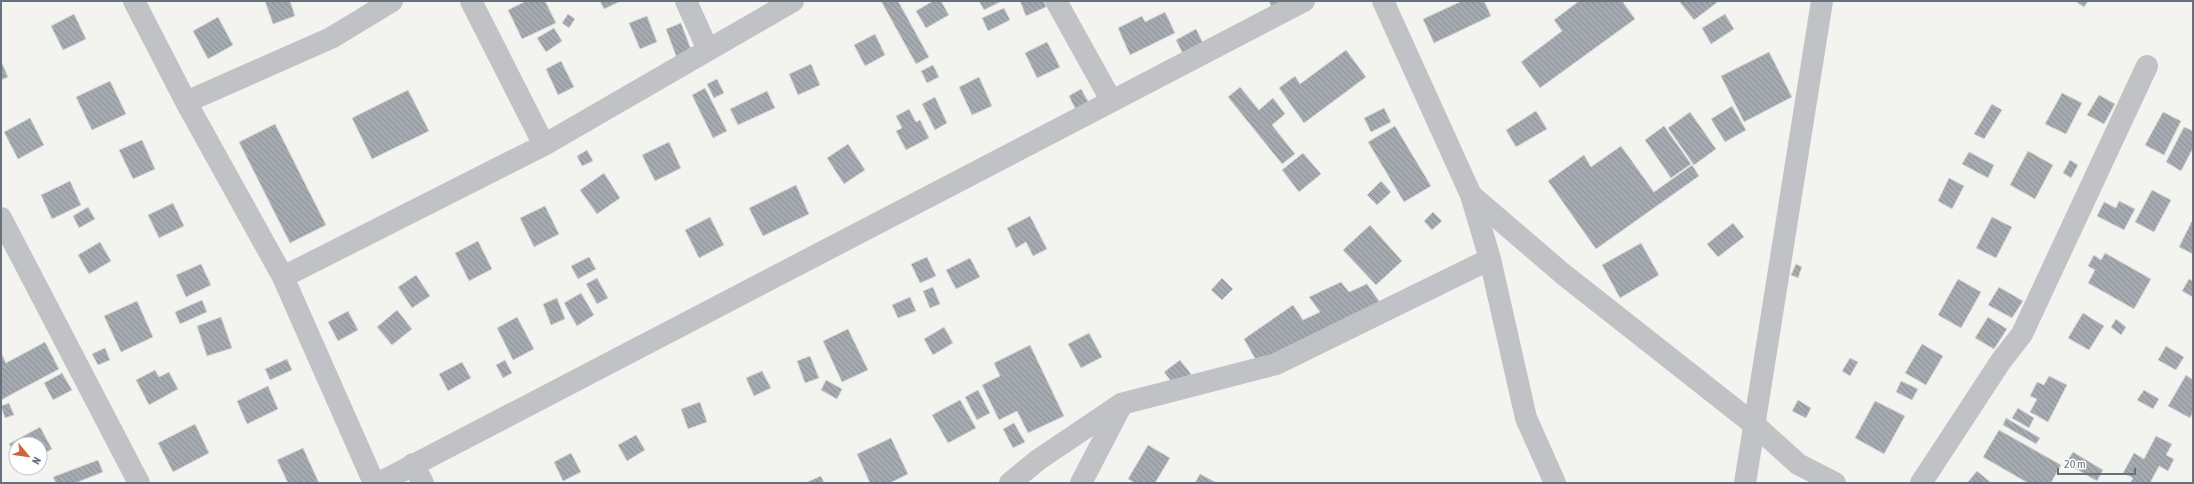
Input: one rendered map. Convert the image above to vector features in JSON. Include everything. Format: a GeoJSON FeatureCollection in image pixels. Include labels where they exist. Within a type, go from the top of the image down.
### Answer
{"type":"FeatureCollection","features":[{"type":"Feature","properties":{"kind":"street"},"geometry":{"type":"LineString","coordinates":[[134,1],[186,102],[283,277],[374,483]]}},
{"type":"Feature","properties":{"kind":"street"},"geometry":{"type":"LineString","coordinates":[[186,102],[331,38],[392,1]]}},
{"type":"Feature","properties":{"kind":"street"},"geometry":{"type":"LineString","coordinates":[[471,1],[544,145]]}},
{"type":"Feature","properties":{"kind":"street"},"geometry":{"type":"LineString","coordinates":[[686,1],[708,50]]}},
{"type":"Feature","properties":{"kind":"street"},"geometry":{"type":"LineString","coordinates":[[283,277],[544,145],[793,1]]}},
{"type":"Feature","properties":{"kind":"street"},"geometry":{"type":"LineString","coordinates":[[1056,1],[1112,100]]}},
{"type":"Feature","properties":{"kind":"street"},"geometry":{"type":"LineString","coordinates":[[380,483],[413,464],[1304,1]]}},
{"type":"Feature","properties":{"kind":"street"},"geometry":{"type":"LineString","coordinates":[[1383,1],[1471,195],[1490,259],[1526,418],[1555,483]]}},
{"type":"Feature","properties":{"kind":"street"},"geometry":{"type":"LineString","coordinates":[[1745,483],[1756,426],[1822,1]]}},
{"type":"Feature","properties":{"kind":"street"},"geometry":{"type":"LineString","coordinates":[[1921,483],[2001,362],[2022,334],[2147,66]]}},
{"type":"Feature","properties":{"kind":"street"},"geometry":{"type":"LineString","coordinates":[[1471,195],[1563,274],[1756,426],[1798,464],[1835,483]]}},
{"type":"Feature","properties":{"kind":"street"},"geometry":{"type":"LineString","coordinates":[[1,218],[139,483]]}},
{"type":"Feature","properties":{"kind":"street"},"geometry":{"type":"LineString","coordinates":[[1010,483],[1038,460],[1121,404],[1276,364],[1490,259]]}},
{"type":"Feature","properties":{"kind":"street"},"geometry":{"type":"LineString","coordinates":[[1081,483],[1121,404]]}},
{"type":"Feature","properties":{"kind":"street"},"geometry":{"type":"LineString","coordinates":[[413,464],[423,483]]}},
{"type":"Feature","properties":{"kind":"building"},"geometry":{"type":"Polygon","coordinates":[[[265,1],[290,1],[295,16],[273,24],[265,1]]]}},
{"type":"Feature","properties":{"kind":"building"},"geometry":{"type":"Polygon","coordinates":[[[526,1],[545,1],[556,23],[522,39],[508,10],[526,1]]]}},
{"type":"Feature","properties":{"kind":"building"},"geometry":{"type":"Polygon","coordinates":[[[600,1],[621,1],[604,9],[600,1]]]}},
{"type":"Feature","properties":{"kind":"building"},"geometry":{"type":"Polygon","coordinates":[[[881,1],[898,1],[929,57],[916,64],[881,1]]]}},
{"type":"Feature","properties":{"kind":"building"},"geometry":{"type":"Polygon","coordinates":[[[933,1],[941,1],[949,15],[926,28],[916,11],[933,1]]]}},
{"type":"Feature","properties":{"kind":"building"},"geometry":{"type":"Polygon","coordinates":[[[979,1],[1002,1],[984,10],[979,1]]]}},
{"type":"Feature","properties":{"kind":"building"},"geometry":{"type":"Polygon","coordinates":[[[1020,1],[1044,1],[1046,7],[1026,16],[1020,1]]]}},
{"type":"Feature","properties":{"kind":"building"},"geometry":{"type":"Polygon","coordinates":[[[1269,1],[1283,1],[1272,8],[1269,1]]]}},
{"type":"Feature","properties":{"kind":"building"},"geometry":{"type":"Polygon","coordinates":[[[1462,1],[1484,1],[1491,16],[1434,43],[1423,19],[1462,1]]]}},
{"type":"Feature","properties":{"kind":"building"},"geometry":{"type":"Polygon","coordinates":[[[1579,1],[1622,1],[1635,19],[1540,88],[1521,62],[1562,31],[1554,20],[1579,1]]]}},
{"type":"Feature","properties":{"kind":"building"},"geometry":{"type":"Polygon","coordinates":[[[1679,1],[1719,1],[1694,20],[1679,1]]]}},
{"type":"Feature","properties":{"kind":"building"},"geometry":{"type":"Polygon","coordinates":[[[2075,1],[2088,1],[2084,7],[2075,1]]]}},
{"type":"Feature","properties":{"kind":"building"},"geometry":{"type":"Polygon","coordinates":[[[1004,8],[1010,20],[988,31],[982,18],[1004,8]]]}},
{"type":"Feature","properties":{"kind":"building"},"geometry":{"type":"Polygon","coordinates":[[[1165,12],[1175,33],[1130,55],[1118,28],[1142,16],[1145,22],[1165,12]]]}},
{"type":"Feature","properties":{"kind":"building"},"geometry":{"type":"Polygon","coordinates":[[[74,14],[86,39],[63,50],[51,26],[74,14]]]}},
{"type":"Feature","properties":{"kind":"building"},"geometry":{"type":"Polygon","coordinates":[[[568,14],[575,19],[569,28],[562,23],[568,14]]]}},
{"type":"Feature","properties":{"kind":"building"},"geometry":{"type":"Polygon","coordinates":[[[1725,14],[1734,29],[1711,44],[1702,28],[1725,14]]]}},
{"type":"Feature","properties":{"kind":"building"},"geometry":{"type":"Polygon","coordinates":[[[647,16],[657,42],[640,49],[629,23],[647,16]]]}},
{"type":"Feature","properties":{"kind":"building"},"geometry":{"type":"Polygon","coordinates":[[[218,17],[233,45],[208,59],[193,31],[218,17]]]}},
{"type":"Feature","properties":{"kind":"building"},"geometry":{"type":"Polygon","coordinates":[[[681,23],[693,55],[678,61],[666,29],[681,23]]]}},
{"type":"Feature","properties":{"kind":"building"},"geometry":{"type":"Polygon","coordinates":[[[554,28],[562,41],[546,52],[537,38],[554,28]]]}},
{"type":"Feature","properties":{"kind":"building"},"geometry":{"type":"Polygon","coordinates":[[[1196,29],[1205,47],[1185,58],[1176,40],[1196,29]]]}},
{"type":"Feature","properties":{"kind":"building"},"geometry":{"type":"Polygon","coordinates":[[[875,34],[885,55],[865,66],[854,45],[875,34]]]}},
{"type":"Feature","properties":{"kind":"building"},"geometry":{"type":"Polygon","coordinates":[[[1047,42],[1060,67],[1037,78],[1025,53],[1047,42]]]}},
{"type":"Feature","properties":{"kind":"building"},"geometry":{"type":"Polygon","coordinates":[[[1346,50],[1366,77],[1304,123],[1279,88],[1295,76],[1300,84],[1346,50]]]}},
{"type":"Feature","properties":{"kind":"building"},"geometry":{"type":"Polygon","coordinates":[[[1769,52],[1792,97],[1744,122],[1721,76],[1769,52]]]}},
{"type":"Feature","properties":{"kind":"building"},"geometry":{"type":"Polygon","coordinates":[[[1,61],[8,77],[1,80],[1,61]]]}},
{"type":"Feature","properties":{"kind":"building"},"geometry":{"type":"Polygon","coordinates":[[[561,61],[574,87],[558,95],[546,69],[561,61]]]}},
{"type":"Feature","properties":{"kind":"building"},"geometry":{"type":"Polygon","coordinates":[[[811,64],[820,85],[798,95],[789,74],[811,64]]]}},
{"type":"Feature","properties":{"kind":"building"},"geometry":{"type":"Polygon","coordinates":[[[933,65],[939,77],[927,83],[921,71],[933,65]]]}},
{"type":"Feature","properties":{"kind":"building"},"geometry":{"type":"Polygon","coordinates":[[[979,77],[992,106],[972,115],[959,87],[979,77]]]}},
{"type":"Feature","properties":{"kind":"building"},"geometry":{"type":"Polygon","coordinates":[[[717,79],[724,93],[714,98],[707,84],[717,79]]]}},
{"type":"Feature","properties":{"kind":"building"},"geometry":{"type":"Polygon","coordinates":[[[110,81],[126,114],[92,130],[76,97],[110,81]]]}},
{"type":"Feature","properties":{"kind":"building"},"geometry":{"type":"Polygon","coordinates":[[[1240,87],[1259,110],[1273,98],[1285,114],[1272,125],[1295,154],[1282,164],[1228,97],[1240,87]]]}},
{"type":"Feature","properties":{"kind":"building"},"geometry":{"type":"Polygon","coordinates":[[[705,88],[727,131],[713,138],[692,95],[705,88]]]}},
{"type":"Feature","properties":{"kind":"building"},"geometry":{"type":"Polygon","coordinates":[[[1081,89],[1089,103],[1076,110],[1069,96],[1081,89]]]}},
{"type":"Feature","properties":{"kind":"building"},"geometry":{"type":"Polygon","coordinates":[[[408,90],[429,131],[372,159],[352,118],[408,90]]]}},
{"type":"Feature","properties":{"kind":"building"},"geometry":{"type":"Polygon","coordinates":[[[767,91],[775,108],[738,125],[730,109],[767,91]]]}},
{"type":"Feature","properties":{"kind":"building"},"geometry":{"type":"Polygon","coordinates":[[[2062,93],[2082,103],[2066,134],[2045,124],[2062,93]]]}},
{"type":"Feature","properties":{"kind":"building"},"geometry":{"type":"Polygon","coordinates":[[[2099,95],[2115,104],[2104,124],[2087,115],[2099,95]]]}},
{"type":"Feature","properties":{"kind":"building"},"geometry":{"type":"Polygon","coordinates":[[[935,97],[947,123],[935,130],[922,104],[935,97]]]}},
{"type":"Feature","properties":{"kind":"building"},"geometry":{"type":"Polygon","coordinates":[[[1992,104],[2002,110],[1984,139],[1974,134],[1992,104]]]}},
{"type":"Feature","properties":{"kind":"building"},"geometry":{"type":"Polygon","coordinates":[[[1732,106],[1746,130],[1725,142],[1711,119],[1732,106]]]}},
{"type":"Feature","properties":{"kind":"building"},"geometry":{"type":"Polygon","coordinates":[[[1384,108],[1391,122],[1371,132],[1364,118],[1384,108]]]}},
{"type":"Feature","properties":{"kind":"building"},"geometry":{"type":"Polygon","coordinates":[[[909,109],[916,122],[920,120],[929,138],[906,150],[896,131],[902,128],[896,116],[909,109]]]}},
{"type":"Feature","properties":{"kind":"building"},"geometry":{"type":"Polygon","coordinates":[[[1536,111],[1547,129],[1516,147],[1506,130],[1536,111]]]}},
{"type":"Feature","properties":{"kind":"building"},"geometry":{"type":"Polygon","coordinates":[[[1690,112],[1716,149],[1694,165],[1668,128],[1690,112]]]}},
{"type":"Feature","properties":{"kind":"building"},"geometry":{"type":"Polygon","coordinates":[[[2163,112],[2181,121],[2164,155],[2145,145],[2163,112]]]}},
{"type":"Feature","properties":{"kind":"building"},"geometry":{"type":"Polygon","coordinates":[[[30,118],[44,145],[18,159],[4,132],[30,118]]]}},
{"type":"Feature","properties":{"kind":"building"},"geometry":{"type":"Polygon","coordinates":[[[275,124],[326,225],[290,243],[239,142],[275,124]]]}},
{"type":"Feature","properties":{"kind":"building"},"geometry":{"type":"Polygon","coordinates":[[[1395,126],[1431,186],[1404,202],[1368,142],[1395,126]]]}},
{"type":"Feature","properties":{"kind":"building"},"geometry":{"type":"Polygon","coordinates":[[[1664,126],[1691,164],[1671,178],[1645,140],[1664,126]]]}},
{"type":"Feature","properties":{"kind":"building"},"geometry":{"type":"Polygon","coordinates":[[[2184,127],[2193,131],[2193,148],[2181,171],[2166,162],[2184,127]]]}},
{"type":"Feature","properties":{"kind":"building"},"geometry":{"type":"Polygon","coordinates":[[[142,140],[155,169],[133,179],[119,150],[142,140]]]}},
{"type":"Feature","properties":{"kind":"building"},"geometry":{"type":"Polygon","coordinates":[[[669,142],[681,168],[655,181],[642,155],[669,142]]]}},
{"type":"Feature","properties":{"kind":"building"},"geometry":{"type":"Polygon","coordinates":[[[848,144],[865,170],[844,184],[827,158],[848,144]]]}},
{"type":"Feature","properties":{"kind":"building"},"geometry":{"type":"Polygon","coordinates":[[[1621,146],[1654,192],[1692,165],[1699,176],[1596,249],[1548,181],[1584,155],[1591,167],[1621,146]]]}},
{"type":"Feature","properties":{"kind":"building"},"geometry":{"type":"Polygon","coordinates":[[[587,150],[593,161],[582,166],[577,156],[587,150]]]}},
{"type":"Feature","properties":{"kind":"building"},"geometry":{"type":"Polygon","coordinates":[[[2028,151],[2053,165],[2035,199],[2010,185],[2028,151]]]}},
{"type":"Feature","properties":{"kind":"building"},"geometry":{"type":"Polygon","coordinates":[[[1969,152],[1994,165],[1988,178],[1962,164],[1969,152]]]}},
{"type":"Feature","properties":{"kind":"building"},"geometry":{"type":"Polygon","coordinates":[[[1303,153],[1321,174],[1299,192],[1282,170],[1303,153]]]}},
{"type":"Feature","properties":{"kind":"building"},"geometry":{"type":"Polygon","coordinates":[[[2070,160],[2078,165],[2071,178],[2063,173],[2070,160]]]}},
{"type":"Feature","properties":{"kind":"building"},"geometry":{"type":"Polygon","coordinates":[[[604,173],[620,198],[597,214],[580,190],[604,173]]]}},
{"type":"Feature","properties":{"kind":"building"},"geometry":{"type":"Polygon","coordinates":[[[1949,178],[1964,186],[1952,209],[1938,201],[1949,178]]]}},
{"type":"Feature","properties":{"kind":"building"},"geometry":{"type":"Polygon","coordinates":[[[70,181],[81,205],[52,219],[41,195],[70,181]]]}},
{"type":"Feature","properties":{"kind":"building"},"geometry":{"type":"Polygon","coordinates":[[[1381,181],[1391,192],[1377,205],[1367,195],[1381,181]]]}},
{"type":"Feature","properties":{"kind":"building"},"geometry":{"type":"Polygon","coordinates":[[[796,185],[809,214],[763,236],[749,208],[796,185]]]}},
{"type":"Feature","properties":{"kind":"building"},"geometry":{"type":"Polygon","coordinates":[[[2152,190],[2171,200],[2154,232],[2135,222],[2152,190]]]}},
{"type":"Feature","properties":{"kind":"building"},"geometry":{"type":"Polygon","coordinates":[[[2119,201],[2135,209],[2124,230],[2097,216],[2104,202],[2116,208],[2119,201]]]}},
{"type":"Feature","properties":{"kind":"building"},"geometry":{"type":"Polygon","coordinates":[[[173,203],[184,226],[159,238],[148,215],[173,203]]]}},
{"type":"Feature","properties":{"kind":"building"},"geometry":{"type":"Polygon","coordinates":[[[545,206],[559,234],[534,247],[520,218],[545,206]]]}},
{"type":"Feature","properties":{"kind":"building"},"geometry":{"type":"Polygon","coordinates":[[[88,207],[95,219],[79,228],[73,216],[88,207]]]}},
{"type":"Feature","properties":{"kind":"building"},"geometry":{"type":"Polygon","coordinates":[[[1433,212],[1442,221],[1432,230],[1424,221],[1433,212]]]}},
{"type":"Feature","properties":{"kind":"building"},"geometry":{"type":"Polygon","coordinates":[[[1030,216],[1047,249],[1033,256],[1026,242],[1016,248],[1007,228],[1030,216]]]}},
{"type":"Feature","properties":{"kind":"building"},"geometry":{"type":"Polygon","coordinates":[[[710,217],[724,245],[699,258],[685,230],[710,217]]]}},
{"type":"Feature","properties":{"kind":"building"},"geometry":{"type":"Polygon","coordinates":[[[1992,217],[2012,227],[1996,258],[1976,248],[1992,217]]]}},
{"type":"Feature","properties":{"kind":"building"},"geometry":{"type":"Polygon","coordinates":[[[2193,221],[2193,254],[2179,247],[2193,221]]]}},
{"type":"Feature","properties":{"kind":"building"},"geometry":{"type":"Polygon","coordinates":[[[1733,223],[1744,237],[1718,257],[1707,244],[1733,223]]]}},
{"type":"Feature","properties":{"kind":"building"},"geometry":{"type":"Polygon","coordinates":[[[1370,225],[1402,261],[1376,285],[1343,250],[1370,225]]]}},
{"type":"Feature","properties":{"kind":"building"},"geometry":{"type":"Polygon","coordinates":[[[478,241],[492,269],[469,281],[455,253],[478,241]]]}},
{"type":"Feature","properties":{"kind":"building"},"geometry":{"type":"Polygon","coordinates":[[[100,242],[111,261],[89,274],[78,255],[100,242]]]}},
{"type":"Feature","properties":{"kind":"building"},"geometry":{"type":"Polygon","coordinates":[[[1641,243],[1659,275],[1620,298],[1602,265],[1641,243]]]}},
{"type":"Feature","properties":{"kind":"building"},"geometry":{"type":"Polygon","coordinates":[[[2105,253],[2151,279],[2134,309],[2088,283],[2095,270],[2088,266],[2094,255],[2101,260],[2105,253]]]}},
{"type":"Feature","properties":{"kind":"building"},"geometry":{"type":"Polygon","coordinates":[[[589,257],[596,269],[578,279],[571,266],[589,257]]]}},
{"type":"Feature","properties":{"kind":"building"},"geometry":{"type":"Polygon","coordinates":[[[927,257],[936,276],[920,283],[911,264],[927,257]]]}},
{"type":"Feature","properties":{"kind":"building"},"geometry":{"type":"Polygon","coordinates":[[[970,258],[980,277],[956,289],[946,270],[970,258]]]}},
{"type":"Feature","properties":{"kind":"building"},"geometry":{"type":"Polygon","coordinates":[[[201,264],[211,285],[186,297],[176,275],[201,264]]]}},
{"type":"Feature","properties":{"kind":"building"},"geometry":{"type":"Polygon","coordinates":[[[1796,264],[1802,267],[1798,278],[1791,275],[1796,264]]]}},
{"type":"Feature","properties":{"kind":"building"},"geometry":{"type":"Polygon","coordinates":[[[416,275],[430,296],[412,308],[398,287],[416,275]]]}},
{"type":"Feature","properties":{"kind":"building"},"geometry":{"type":"Polygon","coordinates":[[[597,278],[608,298],[597,304],[586,284],[597,278]]]}},
{"type":"Feature","properties":{"kind":"building"},"geometry":{"type":"Polygon","coordinates":[[[1222,278],[1233,289],[1222,300],[1211,290],[1222,278]]]}},
{"type":"Feature","properties":{"kind":"building"},"geometry":{"type":"Polygon","coordinates":[[[1958,279],[1981,292],[1961,328],[1938,315],[1958,279]]]}},
{"type":"Feature","properties":{"kind":"building"},"geometry":{"type":"Polygon","coordinates":[[[2189,279],[2193,281],[2193,297],[2182,291],[2189,279]]]}},
{"type":"Feature","properties":{"kind":"building"},"geometry":{"type":"Polygon","coordinates":[[[1341,282],[1349,292],[1367,284],[1384,308],[1257,362],[1244,339],[1293,305],[1303,320],[1320,312],[1309,297],[1341,282]]]}},
{"type":"Feature","properties":{"kind":"building"},"geometry":{"type":"Polygon","coordinates":[[[933,287],[940,304],[930,308],[923,291],[933,287]]]}},
{"type":"Feature","properties":{"kind":"building"},"geometry":{"type":"Polygon","coordinates":[[[1999,287],[2023,301],[2012,318],[1988,305],[1999,287]]]}},
{"type":"Feature","properties":{"kind":"building"},"geometry":{"type":"Polygon","coordinates":[[[581,293],[594,315],[577,326],[564,303],[581,293]]]}},
{"type":"Feature","properties":{"kind":"building"},"geometry":{"type":"Polygon","coordinates":[[[910,297],[916,311],[898,318],[892,305],[910,297]]]}},
{"type":"Feature","properties":{"kind":"building"},"geometry":{"type":"Polygon","coordinates":[[[557,298],[565,319],[551,325],[543,304],[557,298]]]}},
{"type":"Feature","properties":{"kind":"building"},"geometry":{"type":"Polygon","coordinates":[[[202,300],[207,312],[180,324],[175,312],[202,300]]]}},
{"type":"Feature","properties":{"kind":"building"},"geometry":{"type":"Polygon","coordinates":[[[137,301],[153,337],[121,352],[104,316],[137,301]]]}},
{"type":"Feature","properties":{"kind":"building"},"geometry":{"type":"Polygon","coordinates":[[[397,310],[412,329],[392,345],[377,327],[397,310]]]}},
{"type":"Feature","properties":{"kind":"building"},"geometry":{"type":"Polygon","coordinates":[[[348,311],[358,330],[338,341],[328,322],[348,311]]]}},
{"type":"Feature","properties":{"kind":"building"},"geometry":{"type":"Polygon","coordinates":[[[2083,313],[2104,326],[2089,350],[2068,338],[2083,313]]]}},
{"type":"Feature","properties":{"kind":"building"},"geometry":{"type":"Polygon","coordinates":[[[221,317],[232,348],[207,356],[197,326],[221,317]]]}},
{"type":"Feature","properties":{"kind":"building"},"geometry":{"type":"Polygon","coordinates":[[[517,317],[534,349],[513,360],[497,328],[517,317]]]}},
{"type":"Feature","properties":{"kind":"building"},"geometry":{"type":"Polygon","coordinates":[[[1988,317],[2007,329],[1994,349],[1975,338],[1988,317]]]}},
{"type":"Feature","properties":{"kind":"building"},"geometry":{"type":"Polygon","coordinates":[[[2116,319],[2126,327],[2121,335],[2111,327],[2116,319]]]}},
{"type":"Feature","properties":{"kind":"building"},"geometry":{"type":"Polygon","coordinates":[[[944,327],[953,343],[933,355],[924,339],[944,327]]]}},
{"type":"Feature","properties":{"kind":"building"},"geometry":{"type":"Polygon","coordinates":[[[848,329],[868,370],[842,382],[823,341],[848,329]]]}},
{"type":"Feature","properties":{"kind":"building"},"geometry":{"type":"Polygon","coordinates":[[[1089,333],[1102,357],[1081,368],[1068,344],[1089,333]]]}},
{"type":"Feature","properties":{"kind":"building"},"geometry":{"type":"Polygon","coordinates":[[[45,342],[59,369],[1,400],[1,353],[6,363],[45,342]]]}},
{"type":"Feature","properties":{"kind":"building"},"geometry":{"type":"Polygon","coordinates":[[[1922,344],[1943,356],[1926,385],[1905,373],[1922,344]]]}},
{"type":"Feature","properties":{"kind":"building"},"geometry":{"type":"Polygon","coordinates":[[[1030,345],[1064,416],[1028,433],[1017,411],[999,420],[982,385],[1000,376],[994,363],[1030,345]]]}},
{"type":"Feature","properties":{"kind":"building"},"geometry":{"type":"Polygon","coordinates":[[[2166,346],[2184,357],[2176,370],[2158,360],[2166,346]]]}},
{"type":"Feature","properties":{"kind":"building"},"geometry":{"type":"Polygon","coordinates":[[[105,348],[110,360],[98,365],[92,354],[105,348]]]}},
{"type":"Feature","properties":{"kind":"building"},"geometry":{"type":"Polygon","coordinates":[[[810,356],[819,378],[805,383],[797,361],[810,356]]]}},
{"type":"Feature","properties":{"kind":"building"},"geometry":{"type":"Polygon","coordinates":[[[1850,358],[1858,362],[1850,376],[1842,371],[1850,358]]]}},
{"type":"Feature","properties":{"kind":"building"},"geometry":{"type":"Polygon","coordinates":[[[287,359],[292,370],[270,380],[265,369],[287,359]]]}},
{"type":"Feature","properties":{"kind":"building"},"geometry":{"type":"Polygon","coordinates":[[[505,360],[512,373],[503,378],[496,365],[505,360]]]}},
{"type":"Feature","properties":{"kind":"building"},"geometry":{"type":"Polygon","coordinates":[[[1180,360],[1191,374],[1175,386],[1164,372],[1180,360]]]}},
{"type":"Feature","properties":{"kind":"building"},"geometry":{"type":"Polygon","coordinates":[[[462,362],[471,378],[448,391],[439,374],[462,362]]]}},
{"type":"Feature","properties":{"kind":"building"},"geometry":{"type":"Polygon","coordinates":[[[155,370],[159,377],[169,372],[178,389],[149,405],[136,380],[155,370]]]}},
{"type":"Feature","properties":{"kind":"building"},"geometry":{"type":"Polygon","coordinates":[[[762,371],[771,388],[754,396],[746,378],[762,371]]]}},
{"type":"Feature","properties":{"kind":"building"},"geometry":{"type":"Polygon","coordinates":[[[62,373],[72,390],[53,400],[44,383],[62,373]]]}},
{"type":"Feature","properties":{"kind":"building"},"geometry":{"type":"Polygon","coordinates":[[[2186,375],[2193,380],[2193,412],[2190,418],[2168,406],[2186,375]]]}},
{"type":"Feature","properties":{"kind":"building"},"geometry":{"type":"Polygon","coordinates":[[[2049,376],[2067,385],[2048,422],[2030,412],[2037,399],[2030,396],[2037,382],[2044,385],[2049,376]]]}},
{"type":"Feature","properties":{"kind":"building"},"geometry":{"type":"Polygon","coordinates":[[[826,380],[842,389],[837,399],[821,390],[826,380]]]}},
{"type":"Feature","properties":{"kind":"building"},"geometry":{"type":"Polygon","coordinates":[[[1901,381],[1918,389],[1912,400],[1896,392],[1901,381]]]}},
{"type":"Feature","properties":{"kind":"building"},"geometry":{"type":"Polygon","coordinates":[[[268,386],[278,409],[247,424],[237,401],[268,386]]]}},
{"type":"Feature","properties":{"kind":"building"},"geometry":{"type":"Polygon","coordinates":[[[978,390],[990,413],[977,420],[965,397],[978,390]]]}},
{"type":"Feature","properties":{"kind":"building"},"geometry":{"type":"Polygon","coordinates":[[[2144,390],[2159,399],[2153,409],[2137,400],[2144,390]]]}},
{"type":"Feature","properties":{"kind":"building"},"geometry":{"type":"Polygon","coordinates":[[[960,400],[976,428],[948,443],[932,415],[960,400]]]}},
{"type":"Feature","properties":{"kind":"building"},"geometry":{"type":"Polygon","coordinates":[[[1798,400],[1811,408],[1806,418],[1792,411],[1798,400]]]}},
{"type":"Feature","properties":{"kind":"building"},"geometry":{"type":"Polygon","coordinates":[[[1875,401],[1905,416],[1884,454],[1855,438],[1875,401]]]}},
{"type":"Feature","properties":{"kind":"building"},"geometry":{"type":"Polygon","coordinates":[[[700,402],[707,422],[688,429],[681,409],[700,402]]]}},
{"type":"Feature","properties":{"kind":"building"},"geometry":{"type":"Polygon","coordinates":[[[9,403],[14,415],[5,418],[1,406],[9,403]]]}},
{"type":"Feature","properties":{"kind":"building"},"geometry":{"type":"Polygon","coordinates":[[[2018,408],[2034,418],[2029,428],[2012,418],[2018,408]]]}},
{"type":"Feature","properties":{"kind":"building"},"geometry":{"type":"Polygon","coordinates":[[[2006,418],[2040,438],[2036,444],[2003,425],[2006,418]]]}},
{"type":"Feature","properties":{"kind":"building"},"geometry":{"type":"Polygon","coordinates":[[[1014,423],[1025,442],[1013,448],[1003,429],[1014,423]]]}},
{"type":"Feature","properties":{"kind":"building"},"geometry":{"type":"Polygon","coordinates":[[[195,424],[209,453],[173,472],[158,443],[195,424]]]}},
{"type":"Feature","properties":{"kind":"building"},"geometry":{"type":"Polygon","coordinates":[[[40,427],[45,436],[24,436],[40,427]]]}},
{"type":"Feature","properties":{"kind":"building"},"geometry":{"type":"Polygon","coordinates":[[[1999,430],[2061,465],[2051,483],[2028,483],[1983,457],[1999,430]]]}},
{"type":"Feature","properties":{"kind":"building"},"geometry":{"type":"Polygon","coordinates":[[[636,435],[645,450],[627,461],[618,445],[636,435]]]}},
{"type":"Feature","properties":{"kind":"building"},"geometry":{"type":"Polygon","coordinates":[[[2156,436],[2172,444],[2166,455],[2174,459],[2168,471],[2159,466],[2150,483],[2130,483],[2133,478],[2123,473],[2134,453],[2144,459],[2156,436]]]}},
{"type":"Feature","properties":{"kind":"building"},"geometry":{"type":"Polygon","coordinates":[[[891,438],[908,474],[890,483],[870,483],[857,454],[891,438]]]}},
{"type":"Feature","properties":{"kind":"building"},"geometry":{"type":"Polygon","coordinates":[[[48,442],[52,449],[48,451],[48,442]]]}},
{"type":"Feature","properties":{"kind":"building"},"geometry":{"type":"Polygon","coordinates":[[[1148,445],[1170,458],[1155,483],[1135,483],[1128,479],[1148,445]]]}},
{"type":"Feature","properties":{"kind":"building"},"geometry":{"type":"Polygon","coordinates":[[[303,448],[319,483],[288,483],[277,460],[303,448]]]}},
{"type":"Feature","properties":{"kind":"building"},"geometry":{"type":"Polygon","coordinates":[[[2073,452],[2103,470],[2097,481],[2066,463],[2073,452]]]}},
{"type":"Feature","properties":{"kind":"building"},"geometry":{"type":"Polygon","coordinates":[[[571,453],[581,472],[563,481],[554,462],[571,453]]]}},
{"type":"Feature","properties":{"kind":"building"},"geometry":{"type":"Polygon","coordinates":[[[98,460],[103,472],[75,483],[56,483],[53,477],[98,460]]]}},
{"type":"Feature","properties":{"kind":"building"},"geometry":{"type":"Polygon","coordinates":[[[1977,471],[1990,482],[1990,483],[1967,483],[1977,471]]]}},
{"type":"Feature","properties":{"kind":"building"},"geometry":{"type":"Polygon","coordinates":[[[1200,474],[1217,483],[1195,483],[1200,474]]]}},
{"type":"Feature","properties":{"kind":"building"},"geometry":{"type":"Polygon","coordinates":[[[821,476],[824,483],[805,483],[821,476]]]}}]}
